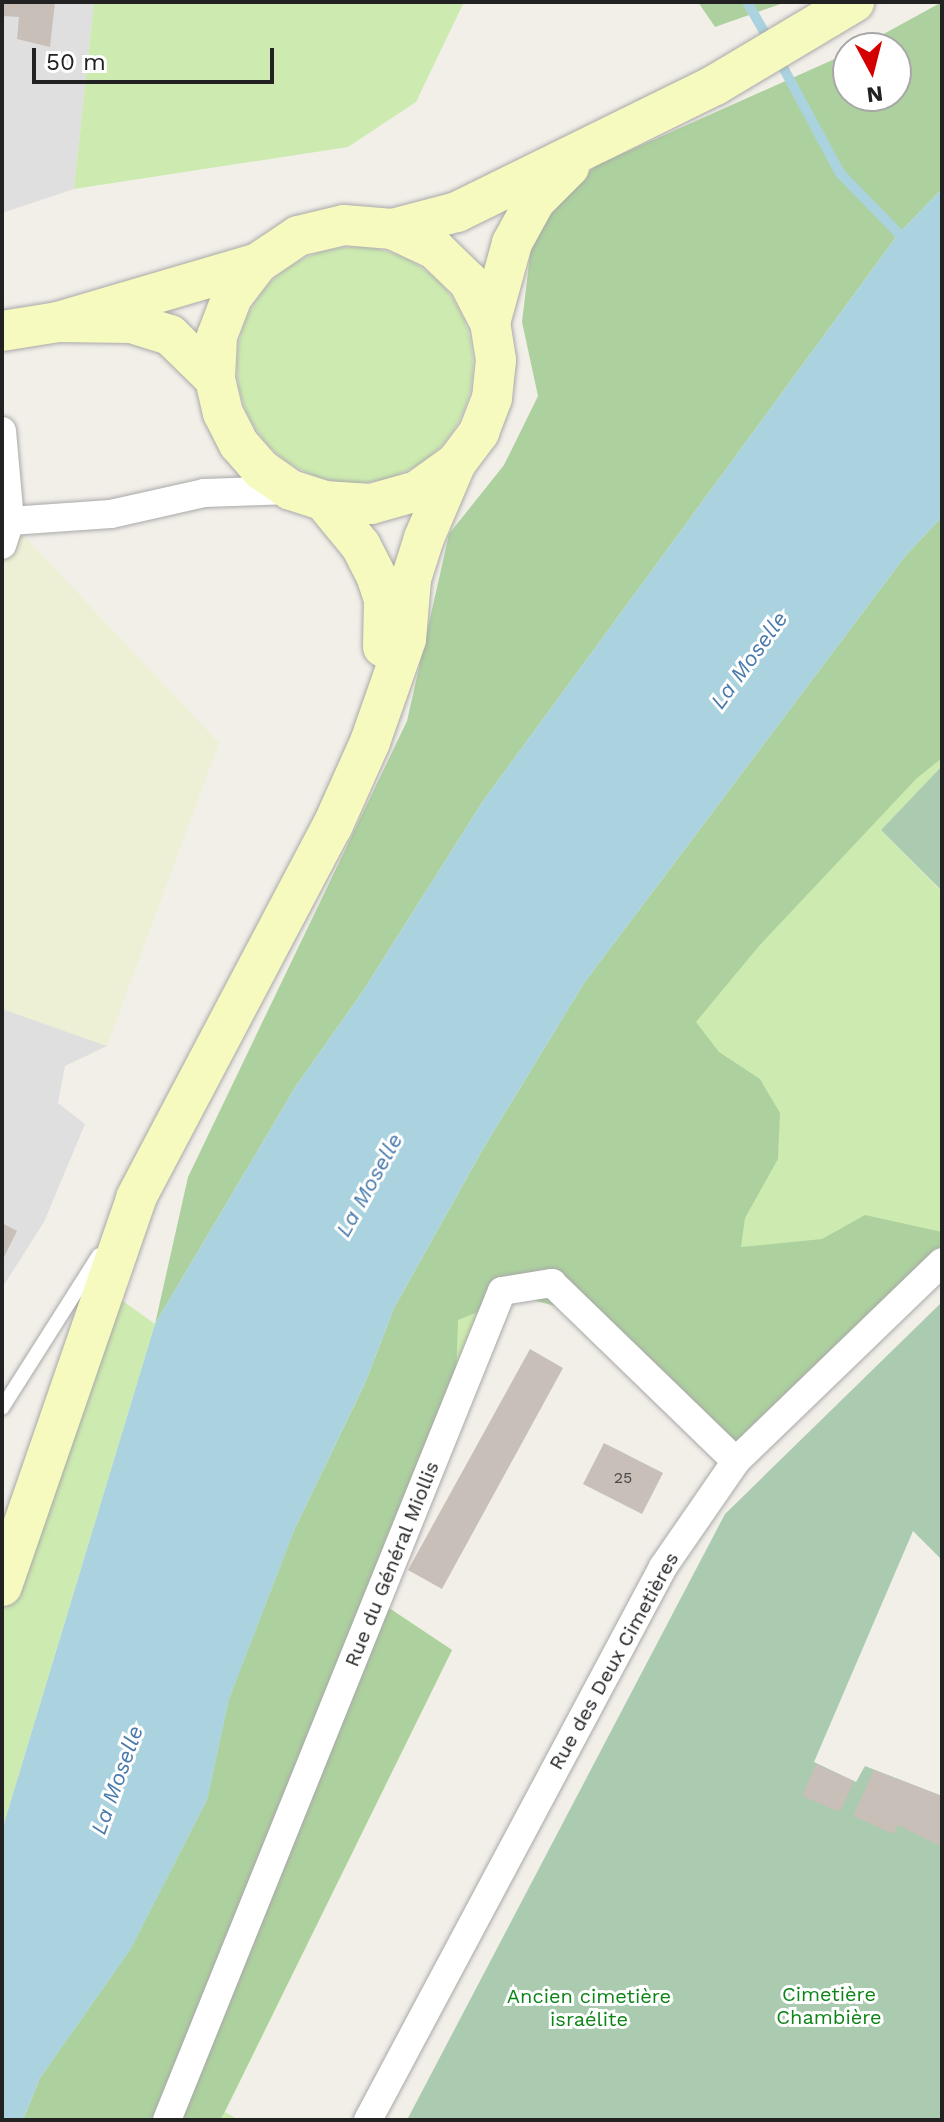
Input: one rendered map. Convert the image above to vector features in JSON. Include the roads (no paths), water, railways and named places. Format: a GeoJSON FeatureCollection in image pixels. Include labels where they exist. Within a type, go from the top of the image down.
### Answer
{"type":"FeatureCollection","features":[{"type":"Feature","properties":{"kind":"main road"},"geometry":{"type":"LineString","coordinates":[[2,331],[58,322],[258,263],[298,236],[344,225],[392,229],[457,212],[715,85],[840,10]]}},
{"type":"Feature","properties":{"kind":"main road"},"geometry":{"type":"LineString","coordinates":[[490,323],[512,243],[535,201],[591,146]]}},
{"type":"Feature","properties":{"kind":"main road"},"geometry":{"type":"LineString","coordinates":[[2,1586],[136,1198],[332,827],[381,711],[406,639],[411,579],[456,463],[479,432],[492,398],[496,360],[490,323],[469,282],[435,249],[392,229]]}},
{"type":"Feature","properties":{"kind":"main road"},"geometry":{"type":"LineString","coordinates":[[258,263],[232,297],[217,336],[215,379],[223,413],[239,444],[262,470],[307,496],[361,546],[384,599],[381,711]]}},
{"type":"Feature","properties":{"kind":"main road"},"geometry":{"type":"LineString","coordinates":[[58,322],[131,323],[170,335],[215,379]]}},
{"type":"Feature","properties":{"kind":"main road"},"geometry":{"type":"LineString","coordinates":[[307,496],[371,504],[417,491],[456,463]]}},
{"type":"Feature","properties":{"kind":"street"},"geometry":{"type":"LineString","coordinates":[[2,431],[6,533],[204,493],[307,496]]}},
{"type":"Feature","properties":{"kind":"street","name":"Rue des Deux Cimetières"},"geometry":{"type":"LineString","coordinates":[[368,2120],[663,1567],[736,1461],[942,1262]]}},
{"type":"Feature","properties":{"kind":"street","name":"Rue du Général Miollis"},"geometry":{"type":"LineString","coordinates":[[167,2120],[502,1291],[552,1283],[736,1461]]}},
{"type":"Feature","properties":{"kind":"lane"},"geometry":{"type":"LineString","coordinates":[[2,1408],[136,1198]]}},
{"type":"Feature","properties":{"kind":"water","name":"La Moselle"},"geometry":{"type":"Polygon","coordinates":[[[942,189],[942,517],[906,555],[584,983],[484,1147],[394,1308],[365,1383],[295,1528],[229,1699],[207,1800],[130,1950],[40,2078],[23,2120],[2,2120],[2,1830],[155,1324],[296,1086],[363,991],[483,801],[899,233],[942,189]]]}},
{"type":"Feature","properties":{"kind":"waterway"},"geometry":{"type":"LineString","coordinates":[[747,2],[770,42]]}},
{"type":"Feature","properties":{"kind":"waterway"},"geometry":{"type":"LineString","coordinates":[[777,56],[840,173],[906,241]]}},
{"type":"Feature","properties":{"kind":"park label","name":"Cimetière Chambière"},"geometry":{"type":"Point","coordinates":[829,2006]}},
{"type":"Feature","properties":{"kind":"park label","name":"Ancien cimetière israélite"},"geometry":{"type":"Point","coordinates":[589,2008]}}]}
